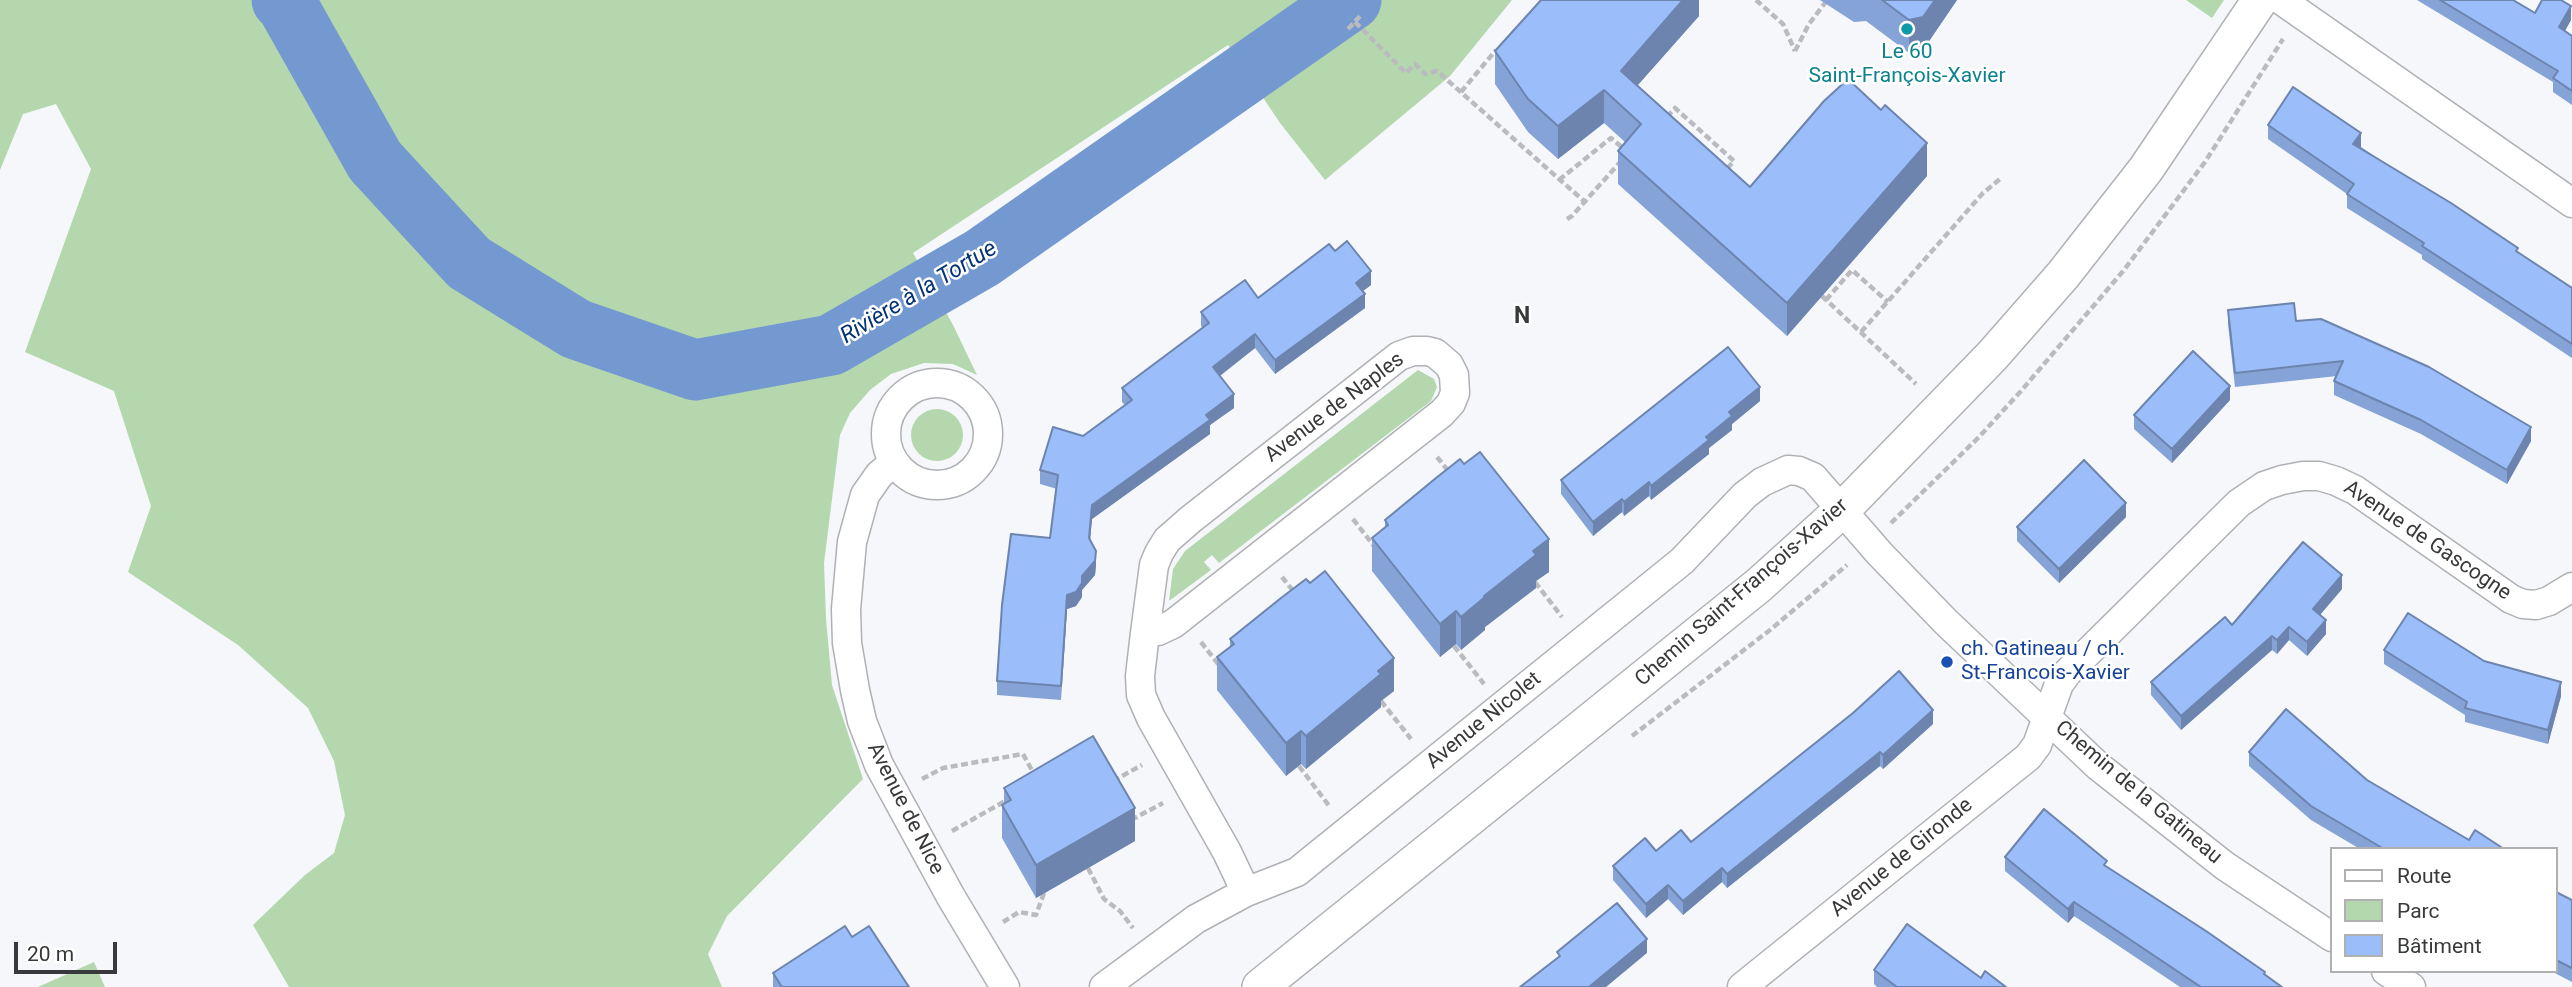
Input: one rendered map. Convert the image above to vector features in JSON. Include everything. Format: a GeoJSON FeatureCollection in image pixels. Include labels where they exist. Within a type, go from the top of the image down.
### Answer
{"type":"FeatureCollection","features":[{"type":"Feature","properties":{"kind":"street","name":"Chemin Saint-François-Xavier"},"geometry":{"type":"LineString","coordinates":[[1260,987],[1739,601],[1809,542],[1842,510],[1992,356],[2063,275],[2146,169],[2260,0]]}},
{"type":"Feature","properties":{"kind":"street"},"geometry":{"type":"LineString","coordinates":[[2281,0],[2572,202]]}},
{"type":"Feature","properties":{"kind":"street","name":"Avenue de Naples"},"geometry":{"type":"LineString","coordinates":[[1144,633],[1163,629],[1181,618],[1417,433],[1451,403],[1456,387],[1452,370],[1444,360],[1435,353],[1420,351],[1399,356],[1172,534],[1162,546],[1154,565],[1144,633],[1141,695],[1246,892]]}},
{"type":"Feature","properties":{"kind":"street","name":"Avenue de Nice"},"geometry":{"type":"LineString","coordinates":[[894,462],[874,481],[861,503],[852,542],[846,609],[849,659],[859,706],[873,749],[924,848],[1004,987]]}},
{"type":"Feature","properties":{"kind":"street","name":"Avenue Nicolet"},"geometry":{"type":"LineString","coordinates":[[1104,987],[1196,919],[1246,892],[1297,872],[1682,561],[1745,495],[1777,473],[1788,470],[1807,474],[1842,510]]}},
{"type":"Feature","properties":{"kind":"street","name":"Avenue de Gascogne"},"geometry":{"type":"LineString","coordinates":[[2046,718],[2059,684],[2067,673],[2115,624],[2239,503],[2264,486],[2282,480],[2319,477],[2355,490],[2511,599],[2523,604],[2536,605],[2549,601],[2572,587]]}},
{"type":"Feature","properties":{"kind":"street","name":"Chemin de la Gatineau"},"geometry":{"type":"LineString","coordinates":[[1842,510],[1946,622],[2098,766],[2225,866],[2330,936]]}},
{"type":"Feature","properties":{"kind":"street","name":"Avenue de Gironde"},"geometry":{"type":"LineString","coordinates":[[1748,985],[2028,757],[2037,745],[2046,718]]}},
{"type":"Feature","properties":{"kind":"street"},"geometry":{"type":"LineString","coordinates":[[2389,973],[2412,987]]}},
{"type":"Feature","properties":{"kind":"path"},"geometry":{"type":"LineString","coordinates":[[1756,0],[1783,24],[1795,51],[1809,24],[1825,3]]}},
{"type":"Feature","properties":{"kind":"path"},"geometry":{"type":"LineString","coordinates":[[1348,29],[1362,14]]}},
{"type":"Feature","properties":{"kind":"path"},"geometry":{"type":"LineString","coordinates":[[1355,22],[1406,73],[1415,64],[1426,74],[1437,71],[1584,202]]}},
{"type":"Feature","properties":{"kind":"path"},"geometry":{"type":"LineString","coordinates":[[2274,54],[2287,33]]}},
{"type":"Feature","properties":{"kind":"path"},"geometry":{"type":"LineString","coordinates":[[1461,92],[1501,44]]}},
{"type":"Feature","properties":{"kind":"path"},"geometry":{"type":"LineString","coordinates":[[1491,56],[1499,63]]}},
{"type":"Feature","properties":{"kind":"path"},"geometry":{"type":"LineString","coordinates":[[1661,110],[1668,116],[1675,108],[1734,161],[1720,176]]}},
{"type":"Feature","properties":{"kind":"path"},"geometry":{"type":"LineString","coordinates":[[1708,137],[1714,129]]}},
{"type":"Feature","properties":{"kind":"path"},"geometry":{"type":"LineString","coordinates":[[1559,180],[1611,138],[1630,151],[1567,219]]}},
{"type":"Feature","properties":{"kind":"path"},"geometry":{"type":"LineString","coordinates":[[1861,332],[1983,193],[2000,179]]}},
{"type":"Feature","properties":{"kind":"path"},"geometry":{"type":"LineString","coordinates":[[1888,302],[1852,270],[1824,298],[1923,390]]}},
{"type":"Feature","properties":{"kind":"path"},"geometry":{"type":"LineString","coordinates":[[1417,433],[1450,474]]}},
{"type":"Feature","properties":{"kind":"path"},"geometry":{"type":"LineString","coordinates":[[1336,497],[1377,550]]}},
{"type":"Feature","properties":{"kind":"path"},"geometry":{"type":"LineString","coordinates":[[1892,523],[1901,514]]}},
{"type":"Feature","properties":{"kind":"path"},"geometry":{"type":"LineString","coordinates":[[1263,553],[1296,594]]}},
{"type":"Feature","properties":{"kind":"path"},"geometry":{"type":"LineString","coordinates":[[1832,579],[1849,564]]}},
{"type":"Feature","properties":{"kind":"path"},"geometry":{"type":"LineString","coordinates":[[1535,582],[1582,642]]}},
{"type":"Feature","properties":{"kind":"path"},"geometry":{"type":"LineString","coordinates":[[1181,618],[1223,669]]}},
{"type":"Feature","properties":{"kind":"path"},"geometry":{"type":"LineString","coordinates":[[1454,646],[1502,707]]}},
{"type":"Feature","properties":{"kind":"path"},"geometry":{"type":"LineString","coordinates":[[1381,701],[1430,764]]}},
{"type":"Feature","properties":{"kind":"path"},"geometry":{"type":"LineString","coordinates":[[1103,787],[1169,749]]}},
{"type":"Feature","properties":{"kind":"path"},"geometry":{"type":"LineString","coordinates":[[895,794],[943,768],[1023,754],[1034,775]]}},
{"type":"Feature","properties":{"kind":"path"},"geometry":{"type":"LineString","coordinates":[[1298,766],[1349,830]]}},
{"type":"Feature","properties":{"kind":"path"},"geometry":{"type":"LineString","coordinates":[[1124,824],[1191,788]]}},
{"type":"Feature","properties":{"kind":"path"},"geometry":{"type":"LineString","coordinates":[[924,848],[1006,799],[1014,804]]}},
{"type":"Feature","properties":{"kind":"path"},"geometry":{"type":"LineString","coordinates":[[1088,868],[1104,899],[1120,911],[1151,951]]}},
{"type":"Feature","properties":{"kind":"path"},"geometry":{"type":"LineString","coordinates":[[975,938],[1019,912],[1036,915],[1044,893]]}},
{"type":"Feature","properties":{"kind":"green space"},"geometry":{"type":"Polygon","coordinates":[[[0,0],[1512,0],[1450,76],[1325,180],[1280,123],[1228,45],[913,253],[977,375],[953,364],[924,363],[891,374],[870,390],[850,413],[840,435],[824,563],[826,619],[832,685],[863,779],[727,916],[708,954],[722,987],[289,987],[253,925],[305,875],[334,853],[345,815],[334,761],[308,708],[238,645],[128,572],[151,506],[114,391],[25,352],[91,169],[56,104],[23,114],[0,170],[0,0]]]}},
{"type":"Feature","properties":{"kind":"green space"},"geometry":{"type":"Polygon","coordinates":[[[2186,0],[2224,0],[2212,18],[2186,0]]]}},
{"type":"Feature","properties":{"kind":"green space"},"geometry":{"type":"Polygon","coordinates":[[[1418,370],[1434,379],[1437,387],[1431,401],[1219,563],[1212,555],[1204,562],[1211,570],[1169,601],[1173,569],[1185,551],[1418,370]]]}},
{"type":"Feature","properties":{"kind":"green space"},"geometry":{"type":"Polygon","coordinates":[[[937,409],[947,411],[955,417],[961,425],[961,445],[955,453],[947,459],[937,461],[927,459],[919,453],[913,445],[911,435],[913,425],[919,417],[927,411],[937,409]]]}},
{"type":"Feature","properties":{"kind":"green space"},"geometry":{"type":"Polygon","coordinates":[[[94,962],[105,987],[38,987],[94,962]]]}},
{"type":"Feature","properties":{"kind":"building"},"geometry":{"type":"Polygon","coordinates":[[[1541,0],[1683,0],[1621,71],[1750,187],[1824,101],[1848,79],[1881,110],[1885,105],[1927,143],[1787,303],[1618,151],[1641,124],[1604,90],[1558,126],[1528,99],[1495,51],[1541,0]]]}},
{"type":"Feature","properties":{"kind":"building"},"geometry":{"type":"Polygon","coordinates":[[[1882,0],[1935,0],[1923,17],[1909,20],[1882,0]]]}},
{"type":"Feature","properties":{"kind":"building"},"geometry":{"type":"Polygon","coordinates":[[[2440,0],[2513,0],[2535,13],[2542,0],[2561,0],[2571,6],[2559,27],[2572,36],[2572,91],[2553,78],[2558,71],[2440,0]]]}},
{"type":"Feature","properties":{"kind":"building"},"geometry":{"type":"Polygon","coordinates":[[[2293,87],[2361,133],[2353,144],[2451,203],[2572,288],[2572,344],[2347,194],[2354,184],[2268,125],[2293,87]]]}},
{"type":"Feature","properties":{"kind":"building"},"geometry":{"type":"Polygon","coordinates":[[[1347,241],[1371,271],[1356,283],[1365,294],[1275,360],[1255,334],[1213,367],[1234,394],[1206,415],[1210,420],[1092,505],[1089,538],[1096,551],[1095,561],[1082,576],[1082,583],[1076,592],[1067,595],[1061,686],[997,681],[1002,605],[1011,534],[1050,538],[1058,475],[1040,470],[1053,427],[1083,436],[1132,400],[1122,388],[1209,323],[1201,312],[1245,280],[1258,298],[1329,244],[1335,251],[1347,241]]]}},
{"type":"Feature","properties":{"kind":"building"},"geometry":{"type":"Polygon","coordinates":[[[2294,303],[2296,321],[2321,319],[2429,367],[2531,427],[2507,470],[2421,420],[2334,381],[2343,361],[2235,373],[2228,310],[2294,303]]]}},
{"type":"Feature","properties":{"kind":"building"},"geometry":{"type":"Polygon","coordinates":[[[1728,347],[1760,387],[1729,412],[1732,416],[1706,437],[1709,440],[1651,486],[1649,482],[1593,522],[1561,480],[1728,347]]]}},
{"type":"Feature","properties":{"kind":"building"},"geometry":{"type":"Polygon","coordinates":[[[2193,351],[2230,386],[2172,449],[2134,415],[2193,351]]]}},
{"type":"Feature","properties":{"kind":"building"},"geometry":{"type":"Polygon","coordinates":[[[1480,452],[1549,539],[1533,551],[1536,555],[1461,617],[1456,611],[1440,624],[1372,538],[1388,525],[1385,520],[1436,478],[1460,459],[1464,464],[1480,452]]]}},
{"type":"Feature","properties":{"kind":"building"},"geometry":{"type":"Polygon","coordinates":[[[2084,460],[2126,503],[2059,569],[2017,527],[2084,460]]]}},
{"type":"Feature","properties":{"kind":"building"},"geometry":{"type":"Polygon","coordinates":[[[2303,542],[2342,575],[2313,609],[2326,620],[2307,642],[2289,627],[2277,640],[2272,636],[2181,716],[2151,682],[2225,617],[2232,625],[2303,542]]]}},
{"type":"Feature","properties":{"kind":"building"},"geometry":{"type":"Polygon","coordinates":[[[1325,571],[1394,658],[1378,671],[1381,674],[1306,736],[1301,731],[1286,743],[1217,657],[1234,644],[1230,639],[1281,598],[1306,579],[1310,583],[1325,571]]]}},
{"type":"Feature","properties":{"kind":"building"},"geometry":{"type":"Polygon","coordinates":[[[2408,613],[2484,661],[2561,682],[2548,730],[2465,708],[2467,702],[2384,650],[2408,613]]]}},
{"type":"Feature","properties":{"kind":"building"},"geometry":{"type":"Polygon","coordinates":[[[1899,671],[1933,710],[1883,755],[1880,752],[1727,874],[1722,868],[1683,901],[1668,885],[1646,904],[1613,866],[1645,838],[1656,851],[1681,830],[1691,842],[1853,713],[1899,671]]]}},
{"type":"Feature","properties":{"kind":"building"},"geometry":{"type":"Polygon","coordinates":[[[2286,709],[2367,780],[2469,840],[2475,830],[2501,847],[2381,847],[2311,806],[2249,752],[2286,709]]]}},
{"type":"Feature","properties":{"kind":"building"},"geometry":{"type":"Polygon","coordinates":[[[1093,736],[1135,808],[1036,865],[1002,805],[1011,800],[1004,788],[1093,736]]]}},
{"type":"Feature","properties":{"kind":"building"},"geometry":{"type":"Polygon","coordinates":[[[2044,809],[2107,861],[2104,865],[2206,931],[2282,987],[2201,987],[2074,902],[2068,909],[2005,857],[2044,809]]]}},
{"type":"Feature","properties":{"kind":"building"},"geometry":{"type":"Polygon","coordinates":[[[2558,893],[2572,900],[2572,968],[2558,961],[2558,893]]]}},
{"type":"Feature","properties":{"kind":"building"},"geometry":{"type":"Polygon","coordinates":[[[1617,903],[1647,939],[1589,987],[1520,987],[1560,956],[1557,952],[1617,903]]]}},
{"type":"Feature","properties":{"kind":"building"},"geometry":{"type":"Polygon","coordinates":[[[1907,924],[1981,978],[1985,971],[2006,987],[1897,987],[1874,970],[1907,924]]]}},
{"type":"Feature","properties":{"kind":"building"},"geometry":{"type":"Polygon","coordinates":[[[845,926],[852,937],[869,926],[909,987],[782,987],[773,973],[845,926]]]}},
{"type":"Feature","properties":{"kind":"waterway","name":"Rivière à la Tortue"},"geometry":{"type":"LineString","coordinates":[[282,0],[375,161],[469,263],[576,329],[695,370],[831,345],[982,258],[1351,0]]}},
{"type":"Feature","properties":{"kind":"place","name":"Le 60 Saint-François-Xavier"},"geometry":{"type":"Point","coordinates":[1907,29]}},
{"type":"Feature","properties":{"kind":"place","name":"ch. Gatineau / ch. St-Francois-Xavier"},"geometry":{"type":"Point","coordinates":[1947,662]}},
{"type":"Feature","properties":{"kind":"district","name":"N"},"geometry":{"type":"Point","coordinates":[1522,317]}}]}
